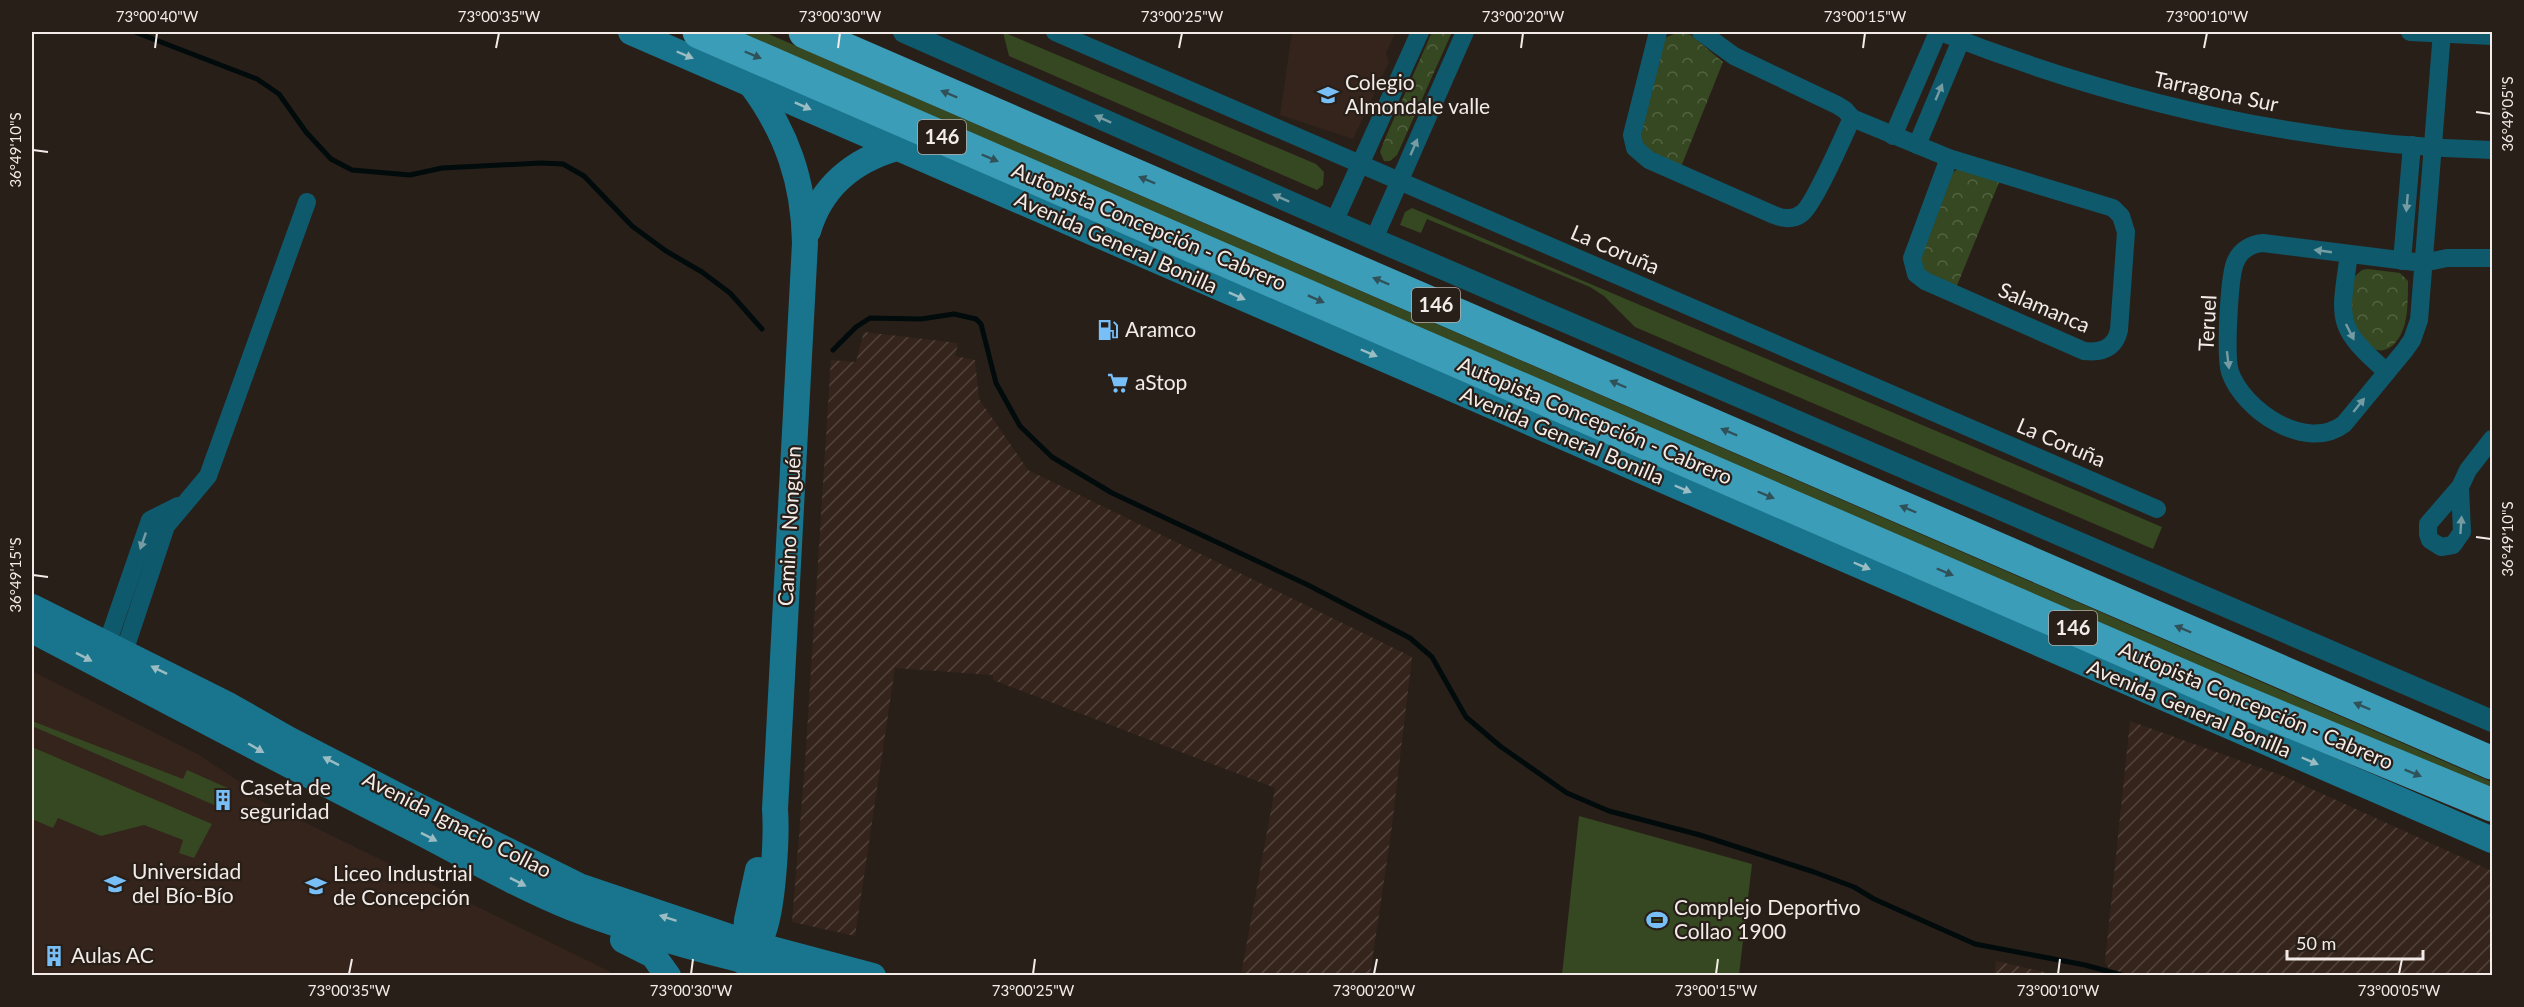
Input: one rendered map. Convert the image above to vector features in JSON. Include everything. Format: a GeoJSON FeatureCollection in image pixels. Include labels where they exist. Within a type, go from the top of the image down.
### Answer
{"type":"FeatureCollection","features":[{"type":"Feature","properties":{"kind":"highway","name":"Autopista Concepción - Cabrero"},"geometry":{"type":"LineString","coordinates":[[699,32],[2231,697],[2493,805]]}},
{"type":"Feature","properties":{"kind":"highway","name":"Autopista Concepción - Cabrero"},"geometry":{"type":"LineString","coordinates":[[805,32],[2493,763]]}},
{"type":"Feature","properties":{"kind":"main road","name":"Avenida General Bonilla"},"geometry":{"type":"LineString","coordinates":[[631,32],[2493,840]]}},
{"type":"Feature","properties":{"kind":"main road","name":"Camino Nonguén"},"geometry":{"type":"LineString","coordinates":[[746,956],[767,923],[776,840],[775,809],[805,243],[805,217],[795,167],[776,121],[749,83]]}},
{"type":"Feature","properties":{"kind":"main road","name":"Camino Nonguén"},"geometry":{"type":"LineString","coordinates":[[805,243],[819,203],[841,176],[864,160],[897,148]]}},
{"type":"Feature","properties":{"kind":"main road","name":"Avenida Ignacio Collao"},"geometry":{"type":"LineString","coordinates":[[32,607],[230,706],[396,795],[579,886],[746,956],[873,975]]}},
{"type":"Feature","properties":{"kind":"main road","name":"Avenida Ignacio Collao"},"geometry":{"type":"LineString","coordinates":[[32,630],[277,760],[570,907],[640,932],[746,956],[810,975]]}},
{"type":"Feature","properties":{"kind":"main road"},"geometry":{"type":"LineString","coordinates":[[570,907],[587,921],[653,955],[668,975]]}},
{"type":"Feature","properties":{"kind":"main road"},"geometry":{"type":"LineString","coordinates":[[624,940],[649,975]]}},
{"type":"Feature","properties":{"kind":"street"},"geometry":{"type":"LineString","coordinates":[[904,32],[1374,239],[2493,721]]}},
{"type":"Feature","properties":{"kind":"street","name":"La Coruña"},"geometry":{"type":"LineString","coordinates":[[1055,32],[2157,509]]}},
{"type":"Feature","properties":{"kind":"street"},"geometry":{"type":"LineString","coordinates":[[1335,222],[1420,32]]}},
{"type":"Feature","properties":{"kind":"street"},"geometry":{"type":"LineString","coordinates":[[1374,239],[1465,32]]}},
{"type":"Feature","properties":{"kind":"street"},"geometry":{"type":"LineString","coordinates":[[1658,32],[1632,135],[1635,148],[1649,160],[1774,215],[1788,219],[1794,218],[1808,207],[1852,118]]}},
{"type":"Feature","properties":{"kind":"street","name":"Salamanca"},"geometry":{"type":"LineString","coordinates":[[1701,32],[1734,56],[1837,105],[1852,118],[1893,136],[1949,159],[2107,205],[2118,212],[2125,224],[2126,232],[2119,330],[2113,344],[2101,351],[2084,351],[1925,281],[1916,274],[1912,258],[1949,159]]}},
{"type":"Feature","properties":{"kind":"street"},"geometry":{"type":"LineString","coordinates":[[1893,136],[1939,32]]}},
{"type":"Feature","properties":{"kind":"street","name":"Tarragona Sur"},"geometry":{"type":"LineString","coordinates":[[1939,32],[2076,81],[2211,117],[2315,135],[2434,147],[2493,150]]}},
{"type":"Feature","properties":{"kind":"street"},"geometry":{"type":"LineString","coordinates":[[2410,32],[2493,36]]}},
{"type":"Feature","properties":{"kind":"street","name":"Teruel"},"geometry":{"type":"LineString","coordinates":[[2442,33],[2434,147],[2423,263],[2417,329],[2405,350],[2344,424],[2330,432],[2312,435],[2288,429],[2265,413],[2244,396],[2230,372],[2227,344],[2235,262],[2245,249],[2263,243],[2423,263],[2447,258],[2493,258]]}},
{"type":"Feature","properties":{"kind":"street"},"geometry":{"type":"LineString","coordinates":[[1917,145],[1961,40]]}},
{"type":"Feature","properties":{"kind":"street"},"geometry":{"type":"LineString","coordinates":[[2402,261],[2412,145]]}},
{"type":"Feature","properties":{"kind":"street"},"geometry":{"type":"LineString","coordinates":[[115,648],[166,526],[208,476],[307,202]]}},
{"type":"Feature","properties":{"kind":"street"},"geometry":{"type":"LineString","coordinates":[[2349,254],[2343,302],[2345,323],[2358,346],[2387,372]]}},
{"type":"Feature","properties":{"kind":"street"},"geometry":{"type":"LineString","coordinates":[[2460,487],[2468,470],[2493,439]]}},
{"type":"Feature","properties":{"kind":"shaded area","name":"Colegio Almondale valle"},"geometry":{"type":"Polygon","coordinates":[[[1292,32],[1396,32],[1386,53],[1389,62],[1353,139],[1280,115],[1292,32]]]}},
{"type":"Feature","properties":{"kind":"shaded area"},"geometry":{"type":"Polygon","coordinates":[[[864,332],[958,343],[955,356],[975,360],[979,399],[1028,470],[1412,657],[1391,833],[1370,975],[1241,975],[1275,788],[993,680],[993,675],[895,668],[855,936],[792,922],[805,763],[831,360],[856,362],[864,332]]]}},
{"type":"Feature","properties":{"kind":"shaded area"},"geometry":{"type":"Polygon","coordinates":[[[32,671],[199,755],[246,786],[245,793],[617,975],[32,975],[32,671]]]}},
{"type":"Feature","properties":{"kind":"shaded area"},"geometry":{"type":"Polygon","coordinates":[[[2130,721],[2283,776],[2492,871],[2492,975],[2113,975],[2105,962],[2130,721]]]}},
{"type":"Feature","properties":{"kind":"shaded area"},"geometry":{"type":"Polygon","coordinates":[[[1996,961],[2057,975],[1994,975],[1996,961]]]}},
{"type":"Feature","properties":{"kind":"green space"},"geometry":{"type":"Polygon","coordinates":[[[730,32],[764,32],[2492,782],[2492,790],[2269,700],[730,32]]]}},
{"type":"Feature","properties":{"kind":"green space"},"geometry":{"type":"Polygon","coordinates":[[[1003,32],[1316,164],[1324,172],[1323,185],[1317,190],[1009,56],[1003,32]]]}},
{"type":"Feature","properties":{"kind":"green space"},"geometry":{"type":"Polygon","coordinates":[[[1432,32],[1452,32],[1397,155],[1390,161],[1384,161],[1380,152],[1432,32]]]}},
{"type":"Feature","properties":{"kind":"green space"},"geometry":{"type":"Polygon","coordinates":[[[1679,32],[1691,35],[1723,62],[1681,167],[1647,151],[1640,140],[1662,39],[1679,32]]]}},
{"type":"Feature","properties":{"kind":"green space"},"geometry":{"type":"Polygon","coordinates":[[[1958,169],[2000,180],[1956,288],[1926,275],[1918,265],[1952,173],[1958,169]]]}},
{"type":"Feature","properties":{"kind":"green space"},"geometry":{"type":"Polygon","coordinates":[[[1412,208],[2162,527],[2153,549],[1635,327],[1604,296],[1590,287],[1427,219],[1421,233],[1400,225],[1405,212],[1412,208]]]}},
{"type":"Feature","properties":{"kind":"green space"},"geometry":{"type":"Polygon","coordinates":[[[2362,270],[2400,273],[2408,281],[2407,313],[2403,330],[2395,343],[2385,350],[2373,348],[2366,343],[2356,330],[2352,319],[2354,277],[2362,270]]]}},
{"type":"Feature","properties":{"kind":"green space"},"geometry":{"type":"Polygon","coordinates":[[[32,721],[183,779],[187,770],[230,789],[221,808],[32,726],[32,721]]]}},
{"type":"Feature","properties":{"kind":"green space"},"geometry":{"type":"Polygon","coordinates":[[[32,747],[212,824],[194,858],[179,853],[183,840],[144,825],[101,836],[58,818],[53,828],[32,819],[32,747]]]}},
{"type":"Feature","properties":{"kind":"green space","name":"Complejo Deportivo Collao 1900"},"geometry":{"type":"Polygon","coordinates":[[[1579,816],[1752,864],[1739,975],[1562,975],[1579,816]]]}},
{"type":"Feature","properties":{"kind":"waterway"},"geometry":{"type":"LineString","coordinates":[[135,32],[257,79],[279,94],[306,132],[331,159],[352,170],[410,175],[442,168],[563,164],[584,176],[632,226],[730,293],[762,329]]}},
{"type":"Feature","properties":{"kind":"waterway"},"geometry":{"type":"LineString","coordinates":[[833,350],[856,327],[870,318],[921,319],[954,314],[976,319],[981,324],[996,383],[1020,426],[1052,457],[1112,493],[1308,585],[1410,638],[1432,657],[1466,717],[1500,746],[1567,793],[1609,811],[1700,835],[1814,872],[1854,887],[1874,899],[1975,944],[2085,965],[2125,976]]}},
{"type":"Feature","properties":{"kind":"place","name":"Colegio Almondale valle"},"geometry":{"type":"Point","coordinates":[1328,95]}},
{"type":"Feature","properties":{"kind":"place","name":"Aramco"},"geometry":{"type":"Point","coordinates":[1108,330]}},
{"type":"Feature","properties":{"kind":"place","name":"aStop"},"geometry":{"type":"Point","coordinates":[1118,383]}},
{"type":"Feature","properties":{"kind":"place","name":"Caseta de seguridad"},"geometry":{"type":"Point","coordinates":[223,800]}},
{"type":"Feature","properties":{"kind":"place","name":"Universidad del Bío-Bío"},"geometry":{"type":"Point","coordinates":[115,884]}},
{"type":"Feature","properties":{"kind":"place","name":"Liceo Industrial de Concepción"},"geometry":{"type":"Point","coordinates":[316,886]}},
{"type":"Feature","properties":{"kind":"place","name":"Complejo Deportivo Collao 1900"},"geometry":{"type":"Point","coordinates":[1657,920]}},
{"type":"Feature","properties":{"kind":"place","name":"Aulas AC"},"geometry":{"type":"Point","coordinates":[54,956]}}]}
